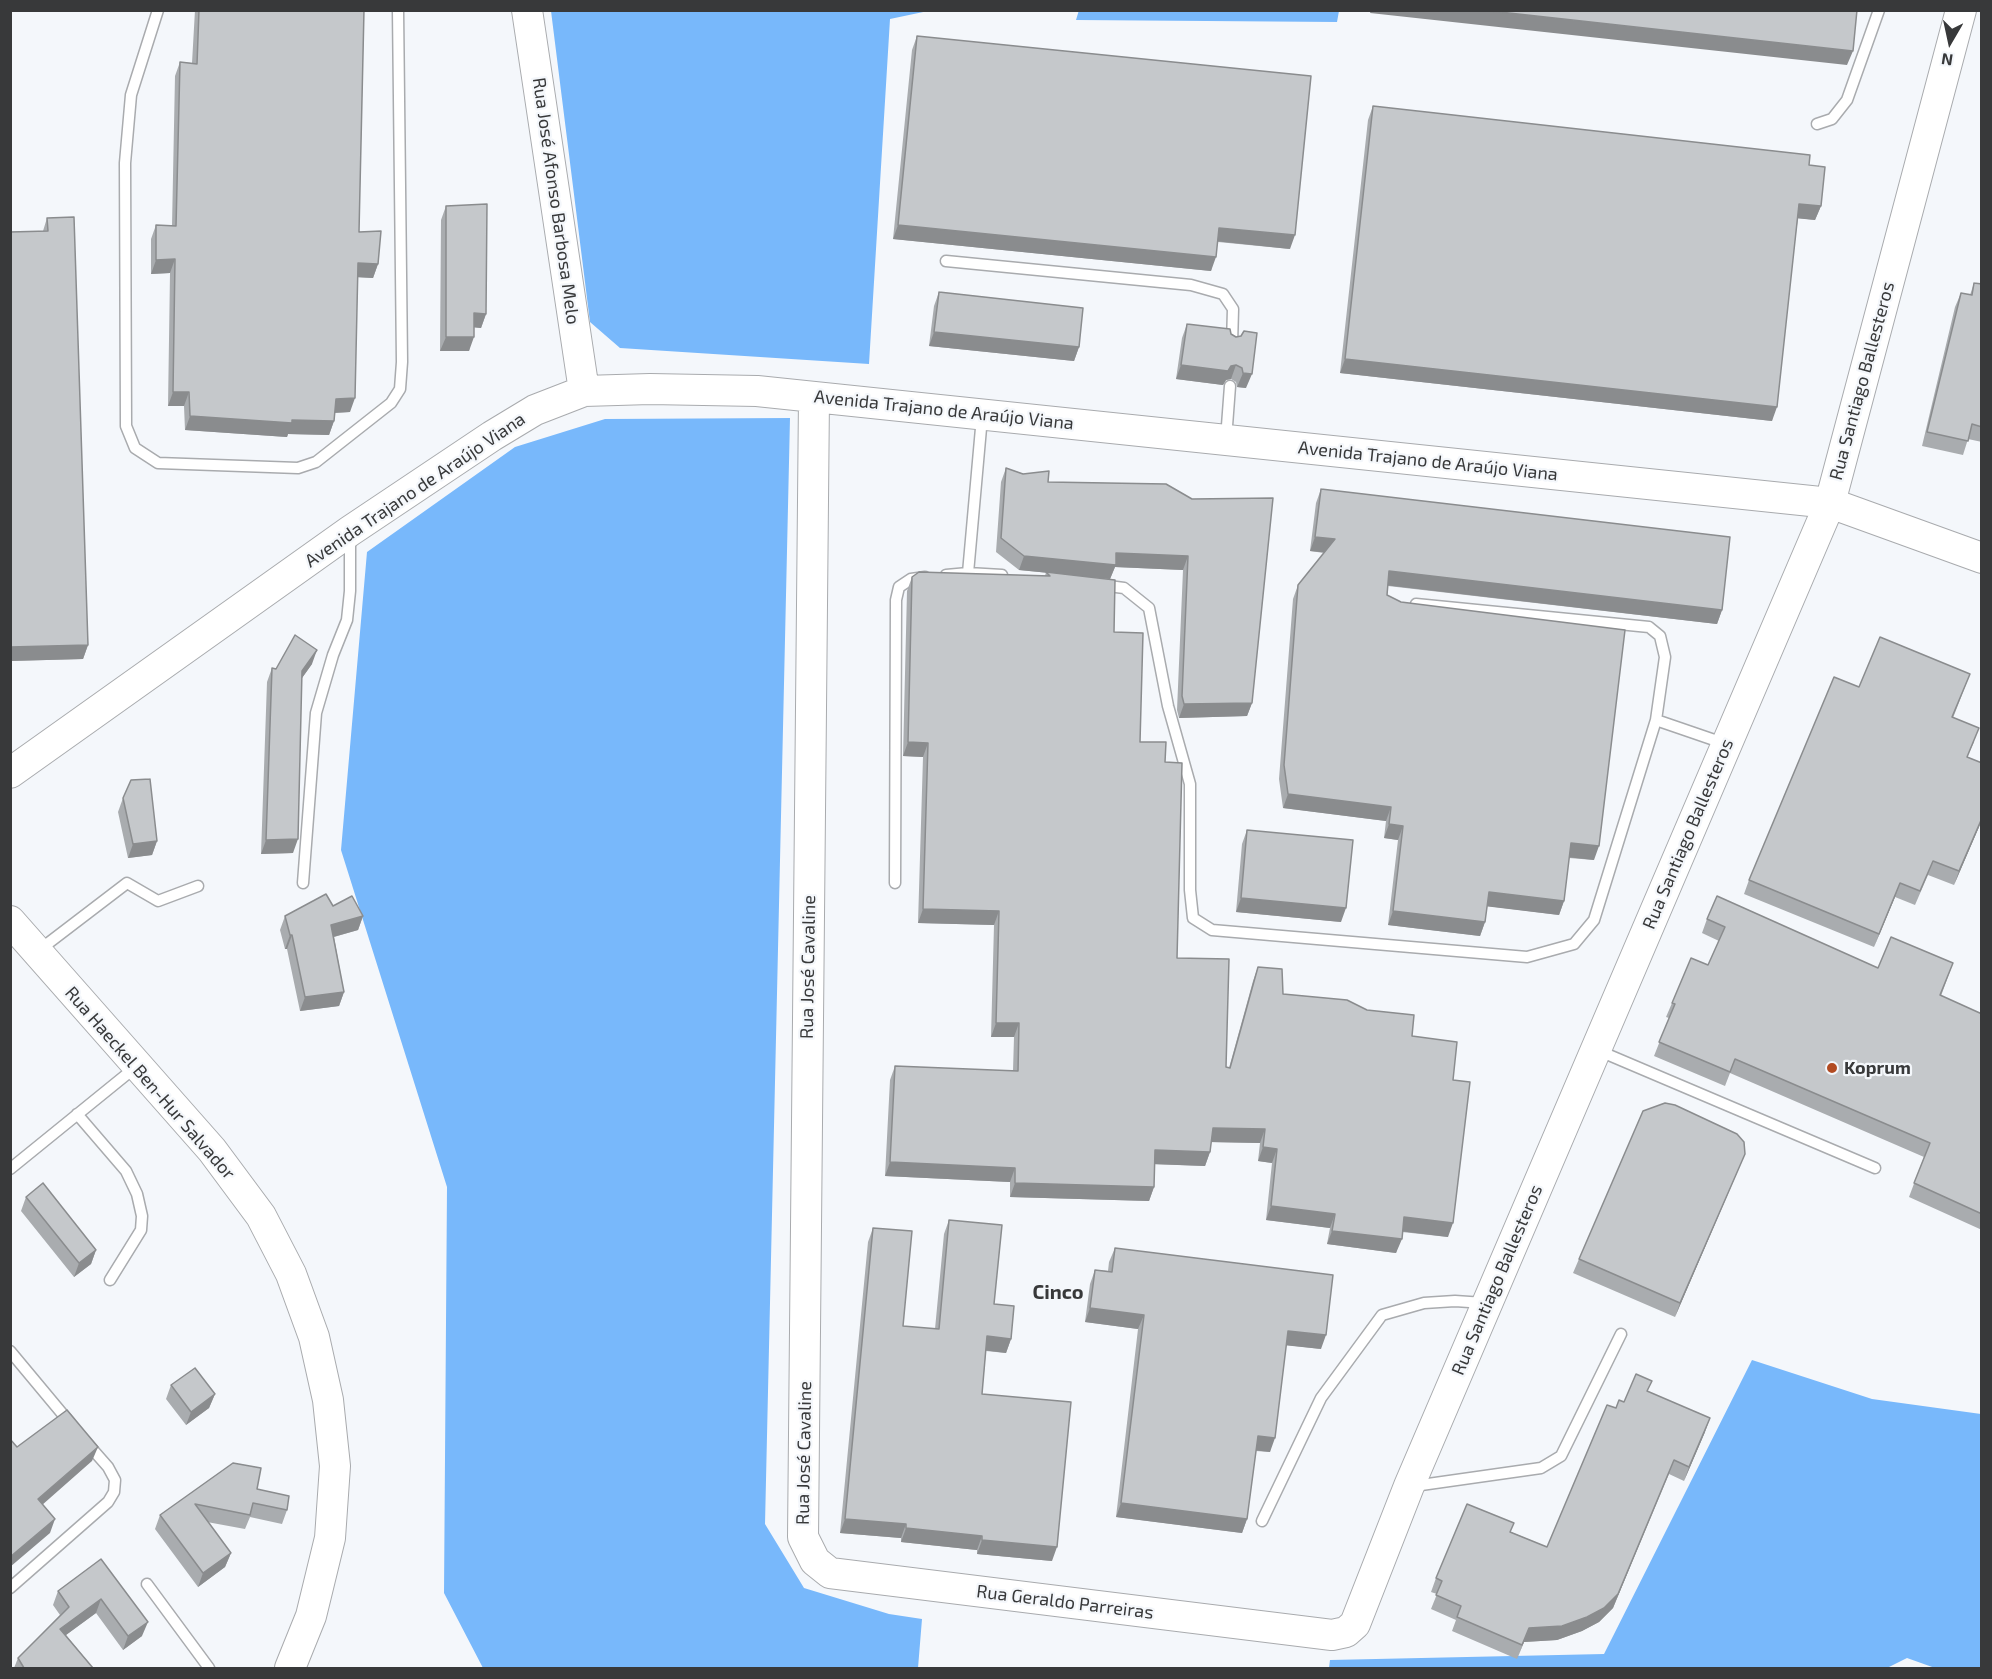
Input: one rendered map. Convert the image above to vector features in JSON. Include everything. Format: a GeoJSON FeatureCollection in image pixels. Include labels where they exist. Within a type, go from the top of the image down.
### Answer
{"type":"FeatureCollection","features":[{"type":"Feature","properties":{"kind":"street","name":"Rua José Afonso Barbosa Melo"},"geometry":{"type":"LineString","coordinates":[[527,10],[584,391]]}},
{"type":"Feature","properties":{"kind":"street","name":"Rua Santiago Ballesteros"},"geometry":{"type":"LineString","coordinates":[[1346,1632],[1354,1624],[1409,1486],[1830,503],[1961,10]]}},
{"type":"Feature","properties":{"kind":"street","name":"Avenida Trajano de Araújo Viana"},"geometry":{"type":"LineString","coordinates":[[10,773],[350,531],[492,436],[536,410],[584,391],[650,389],[757,391],[1830,503],[1982,558]]}},
{"type":"Feature","properties":{"kind":"street","name":"Rua José Cavaline"},"geometry":{"type":"LineString","coordinates":[[803,1537],[814,397]]}},
{"type":"Feature","properties":{"kind":"street","name":"Rua Haeckel Ben-Hur Salvador"},"geometry":{"type":"LineString","coordinates":[[10,921],[212,1150],[261,1216],[291,1274],[314,1337],[328,1400],[335,1466],[330,1538],[311,1616],[290,1668]]}},
{"type":"Feature","properties":{"kind":"street","name":"Rua Geraldo Parreiras"},"geometry":{"type":"LineString","coordinates":[[803,1537],[816,1561],[830,1573],[1332,1635],[1346,1632]]}},
{"type":"Feature","properties":{"kind":"lane"},"geometry":{"type":"LineString","coordinates":[[158,10],[131,95],[125,163],[126,426],[135,448],[158,463],[298,468],[316,462],[392,404],[399,389],[402,362],[398,10]]}},
{"type":"Feature","properties":{"kind":"lane"},"geometry":{"type":"LineString","coordinates":[[1817,124],[1832,118],[1847,100],[1879,10]]}},
{"type":"Feature","properties":{"kind":"lane"},"geometry":{"type":"LineString","coordinates":[[946,261],[1191,285],[1223,294],[1233,309],[1232,344]]}},
{"type":"Feature","properties":{"kind":"lane"},"geometry":{"type":"LineString","coordinates":[[1226,440],[1230,386]]}},
{"type":"Feature","properties":{"kind":"lane"},"geometry":{"type":"LineString","coordinates":[[968,573],[982,414]]}},
{"type":"Feature","properties":{"kind":"lane"},"geometry":{"type":"LineString","coordinates":[[303,883],[316,713],[333,655],[347,620],[350,591],[350,531]]}},
{"type":"Feature","properties":{"kind":"lane"},"geometry":{"type":"LineString","coordinates":[[895,884],[896,600],[899,587],[911,579],[968,573],[1012,576]]}},
{"type":"Feature","properties":{"kind":"lane"},"geometry":{"type":"LineString","coordinates":[[1090,583],[1124,588],[1149,608],[1168,706],[1190,784],[1190,890],[1193,918],[1212,930],[1527,957],[1574,944],[1594,920],[1656,720],[1665,657],[1660,636],[1649,627],[1416,604]]}},
{"type":"Feature","properties":{"kind":"lane"},"geometry":{"type":"LineString","coordinates":[[1656,720],[1726,744]]}},
{"type":"Feature","properties":{"kind":"lane"},"geometry":{"type":"LineString","coordinates":[[38,952],[127,883],[158,901],[198,886]]}},
{"type":"Feature","properties":{"kind":"lane"},"geometry":{"type":"LineString","coordinates":[[1596,1050],[1875,1168]]}},
{"type":"Feature","properties":{"kind":"lane"},"geometry":{"type":"LineString","coordinates":[[10,1169],[137,1066]]}},
{"type":"Feature","properties":{"kind":"lane"},"geometry":{"type":"LineString","coordinates":[[77,1114],[126,1171],[137,1194],[142,1216],[141,1230],[110,1280]]}},
{"type":"Feature","properties":{"kind":"lane"},"geometry":{"type":"LineString","coordinates":[[1262,1521],[1321,1398],[1382,1316],[1424,1303],[1455,1301],[1487,1303]]}},
{"type":"Feature","properties":{"kind":"lane"},"geometry":{"type":"LineString","coordinates":[[1409,1486],[1541,1468],[1561,1456],[1621,1334]]}},
{"type":"Feature","properties":{"kind":"lane"},"geometry":{"type":"LineString","coordinates":[[10,1351],[108,1467],[115,1480],[114,1492],[108,1502],[10,1588]]}},
{"type":"Feature","properties":{"kind":"lane"},"geometry":{"type":"LineString","coordinates":[[147,1584],[209,1668]]}},
{"type":"Feature","properties":{"kind":"shaded area"},"geometry":{"type":"Polygon","coordinates":[[[1079,10],[1339,11],[1337,22],[1076,20],[1079,10]]]}},
{"type":"Feature","properties":{"kind":"shaded area"},"geometry":{"type":"Polygon","coordinates":[[[551,11],[928,11],[890,19],[869,364],[620,348],[590,322],[551,11]]]}},
{"type":"Feature","properties":{"kind":"shaded area"},"geometry":{"type":"Polygon","coordinates":[[[790,418],[765,1524],[804,1588],[889,1614],[922,1619],[918,1668],[483,1668],[444,1593],[447,1187],[341,850],[367,552],[515,447],[605,419],[790,418]]]}},
{"type":"Feature","properties":{"kind":"shaded area"},"geometry":{"type":"Polygon","coordinates":[[[1752,1360],[1872,1399],[1981,1414],[1981,1668],[1935,1668],[1907,1658],[1887,1668],[1329,1668],[1330,1660],[1604,1654],[1752,1360]]]}},
{"type":"Feature","properties":{"kind":"building"},"geometry":{"type":"Polygon","coordinates":[[[199,10],[364,10],[359,232],[381,231],[378,264],[358,263],[355,398],[336,399],[334,421],[292,420],[292,423],[190,416],[189,392],[173,392],[175,259],[156,260],[156,225],[176,226],[180,62],[197,64],[199,10]]]}},
{"type":"Feature","properties":{"kind":"building"},"geometry":{"type":"Polygon","coordinates":[[[1482,10],[1857,10],[1853,51],[1482,10]]]}},
{"type":"Feature","properties":{"kind":"building"},"geometry":{"type":"Polygon","coordinates":[[[917,36],[1311,76],[1295,235],[1219,228],[1216,257],[898,225],[917,36]]]}},
{"type":"Feature","properties":{"kind":"building"},"geometry":{"type":"Polygon","coordinates":[[[1373,106],[1810,155],[1809,165],[1825,167],[1821,206],[1799,204],[1777,407],[1345,359],[1373,106]]]}},
{"type":"Feature","properties":{"kind":"building"},"geometry":{"type":"Polygon","coordinates":[[[487,204],[486,314],[474,313],[474,337],[446,337],[446,206],[487,204]]]}},
{"type":"Feature","properties":{"kind":"building"},"geometry":{"type":"Polygon","coordinates":[[[74,217],[88,645],[10,647],[10,232],[48,231],[47,218],[74,217]]]}},
{"type":"Feature","properties":{"kind":"building"},"geometry":{"type":"Polygon","coordinates":[[[1974,283],[1982,284],[1982,427],[1972,424],[1968,441],[1927,432],[1961,293],[1972,295],[1974,283]]]}},
{"type":"Feature","properties":{"kind":"building"},"geometry":{"type":"Polygon","coordinates":[[[939,292],[1083,308],[1079,347],[934,332],[939,292]]]}},
{"type":"Feature","properties":{"kind":"building"},"geometry":{"type":"Polygon","coordinates":[[[1187,324],[1230,329],[1231,334],[1236,337],[1241,336],[1244,331],[1257,333],[1252,374],[1243,373],[1242,368],[1236,365],[1231,366],[1228,371],[1181,365],[1187,324]]]}},
{"type":"Feature","properties":{"kind":"building"},"geometry":{"type":"Polygon","coordinates":[[[1006,468],[1023,474],[1049,471],[1048,482],[1166,484],[1192,499],[1273,498],[1252,703],[1184,704],[1182,696],[1188,556],[1116,553],[1116,565],[1024,556],[1001,538],[1006,468]]]}},
{"type":"Feature","properties":{"kind":"building"},"geometry":{"type":"Polygon","coordinates":[[[1321,489],[1730,537],[1722,610],[1389,571],[1387,595],[1401,602],[1625,630],[1599,846],[1571,843],[1564,901],[1489,892],[1485,922],[1393,911],[1403,826],[1389,824],[1391,807],[1288,794],[1284,765],[1298,585],[1335,539],[1315,537],[1321,489]]]}},
{"type":"Feature","properties":{"kind":"building"},"geometry":{"type":"Polygon","coordinates":[[[919,572],[1050,576],[1046,572],[1115,580],[1114,632],[1143,633],[1140,742],[1166,742],[1165,762],[1182,763],[1177,958],[1229,959],[1226,1067],[1230,1068],[1258,967],[1282,969],[1283,994],[1347,1000],[1367,1010],[1414,1015],[1412,1036],[1457,1042],[1453,1080],[1470,1082],[1453,1223],[1404,1217],[1402,1239],[1332,1231],[1335,1214],[1271,1206],[1277,1149],[1263,1147],[1265,1129],[1213,1128],[1210,1152],[1155,1150],[1154,1187],[1015,1183],[1015,1168],[890,1162],[895,1066],[1018,1071],[1019,1023],[996,1023],[999,911],[923,909],[928,743],[908,742],[912,577],[919,572]]]}},
{"type":"Feature","properties":{"kind":"building"},"geometry":{"type":"Polygon","coordinates":[[[295,635],[317,650],[302,671],[298,839],[266,840],[272,668],[276,669],[295,635]]]}},
{"type":"Feature","properties":{"kind":"building"},"geometry":{"type":"Polygon","coordinates":[[[1880,637],[1970,674],[1952,717],[1979,728],[1967,757],[1982,763],[1982,818],[1959,871],[1933,861],[1920,891],[1900,883],[1879,934],[1749,880],[1834,677],[1859,687],[1880,637]]]}},
{"type":"Feature","properties":{"kind":"building"},"geometry":{"type":"Polygon","coordinates":[[[150,779],[157,841],[133,844],[123,798],[131,780],[150,779]]]}},
{"type":"Feature","properties":{"kind":"building"},"geometry":{"type":"Polygon","coordinates":[[[1247,830],[1353,840],[1346,908],[1241,898],[1247,830]]]}},
{"type":"Feature","properties":{"kind":"building"},"geometry":{"type":"Polygon","coordinates":[[[326,894],[333,906],[352,896],[363,916],[331,925],[344,992],[305,997],[292,935],[290,935],[285,916],[326,894]]]}},
{"type":"Feature","properties":{"kind":"building","name":"Koprum"},"geometry":{"type":"Polygon","coordinates":[[[1717,896],[1878,968],[1891,937],[1953,963],[1940,995],[1982,1014],[1982,1214],[1914,1183],[1930,1143],[1735,1059],[1730,1072],[1659,1042],[1691,958],[1708,965],[1725,927],[1707,919],[1717,896]]]}},
{"type":"Feature","properties":{"kind":"building"},"geometry":{"type":"Polygon","coordinates":[[[1665,1103],[1675,1105],[1737,1134],[1744,1142],[1745,1154],[1680,1303],[1579,1259],[1643,1111],[1665,1103]]]}},
{"type":"Feature","properties":{"kind":"building"},"geometry":{"type":"Polygon","coordinates":[[[43,1183],[96,1250],[79,1263],[26,1197],[43,1183]]]}},
{"type":"Feature","properties":{"kind":"building"},"geometry":{"type":"Polygon","coordinates":[[[949,1220],[1002,1225],[994,1304],[1014,1306],[1011,1339],[987,1336],[982,1394],[1071,1402],[1057,1547],[982,1540],[982,1536],[906,1528],[906,1524],[845,1519],[873,1228],[912,1231],[903,1326],[939,1329],[949,1220]]]}},
{"type":"Feature","properties":{"kind":"building"},"geometry":{"type":"Polygon","coordinates":[[[1115,1248],[1333,1275],[1326,1335],[1288,1331],[1275,1438],[1258,1436],[1247,1519],[1121,1503],[1144,1315],[1090,1308],[1095,1270],[1112,1272],[1115,1248]]]}},
{"type":"Feature","properties":{"kind":"building"},"geometry":{"type":"Polygon","coordinates":[[[195,1368],[215,1394],[191,1412],[171,1385],[195,1368]]]}},
{"type":"Feature","properties":{"kind":"building"},"geometry":{"type":"Polygon","coordinates":[[[1636,1374],[1652,1381],[1647,1391],[1710,1418],[1689,1467],[1674,1460],[1618,1594],[1604,1608],[1587,1617],[1562,1626],[1529,1628],[1522,1645],[1457,1617],[1461,1606],[1436,1595],[1442,1581],[1436,1578],[1467,1504],[1514,1523],[1510,1532],[1547,1547],[1607,1405],[1616,1408],[1619,1400],[1624,1402],[1636,1374]]]}},
{"type":"Feature","properties":{"kind":"building"},"geometry":{"type":"Polygon","coordinates":[[[67,1410],[98,1447],[38,1499],[55,1519],[10,1557],[10,1439],[17,1447],[67,1410]]]}},
{"type":"Feature","properties":{"kind":"building"},"geometry":{"type":"Polygon","coordinates":[[[233,1463],[261,1468],[257,1489],[289,1496],[287,1510],[253,1503],[250,1515],[195,1504],[231,1553],[203,1573],[160,1515],[233,1463]]]}},
{"type":"Feature","properties":{"kind":"building"},"geometry":{"type":"Polygon","coordinates":[[[101,1559],[148,1622],[128,1636],[101,1599],[60,1629],[93,1668],[24,1668],[18,1658],[69,1607],[58,1591],[101,1559]]]}},
{"type":"Feature","properties":{"kind":"place","name":"Koprum"},"geometry":{"type":"Point","coordinates":[1832,1068]}},
{"type":"Feature","properties":{"kind":"district","name":"Cinco"},"geometry":{"type":"Point","coordinates":[1058,1292]}}]}
